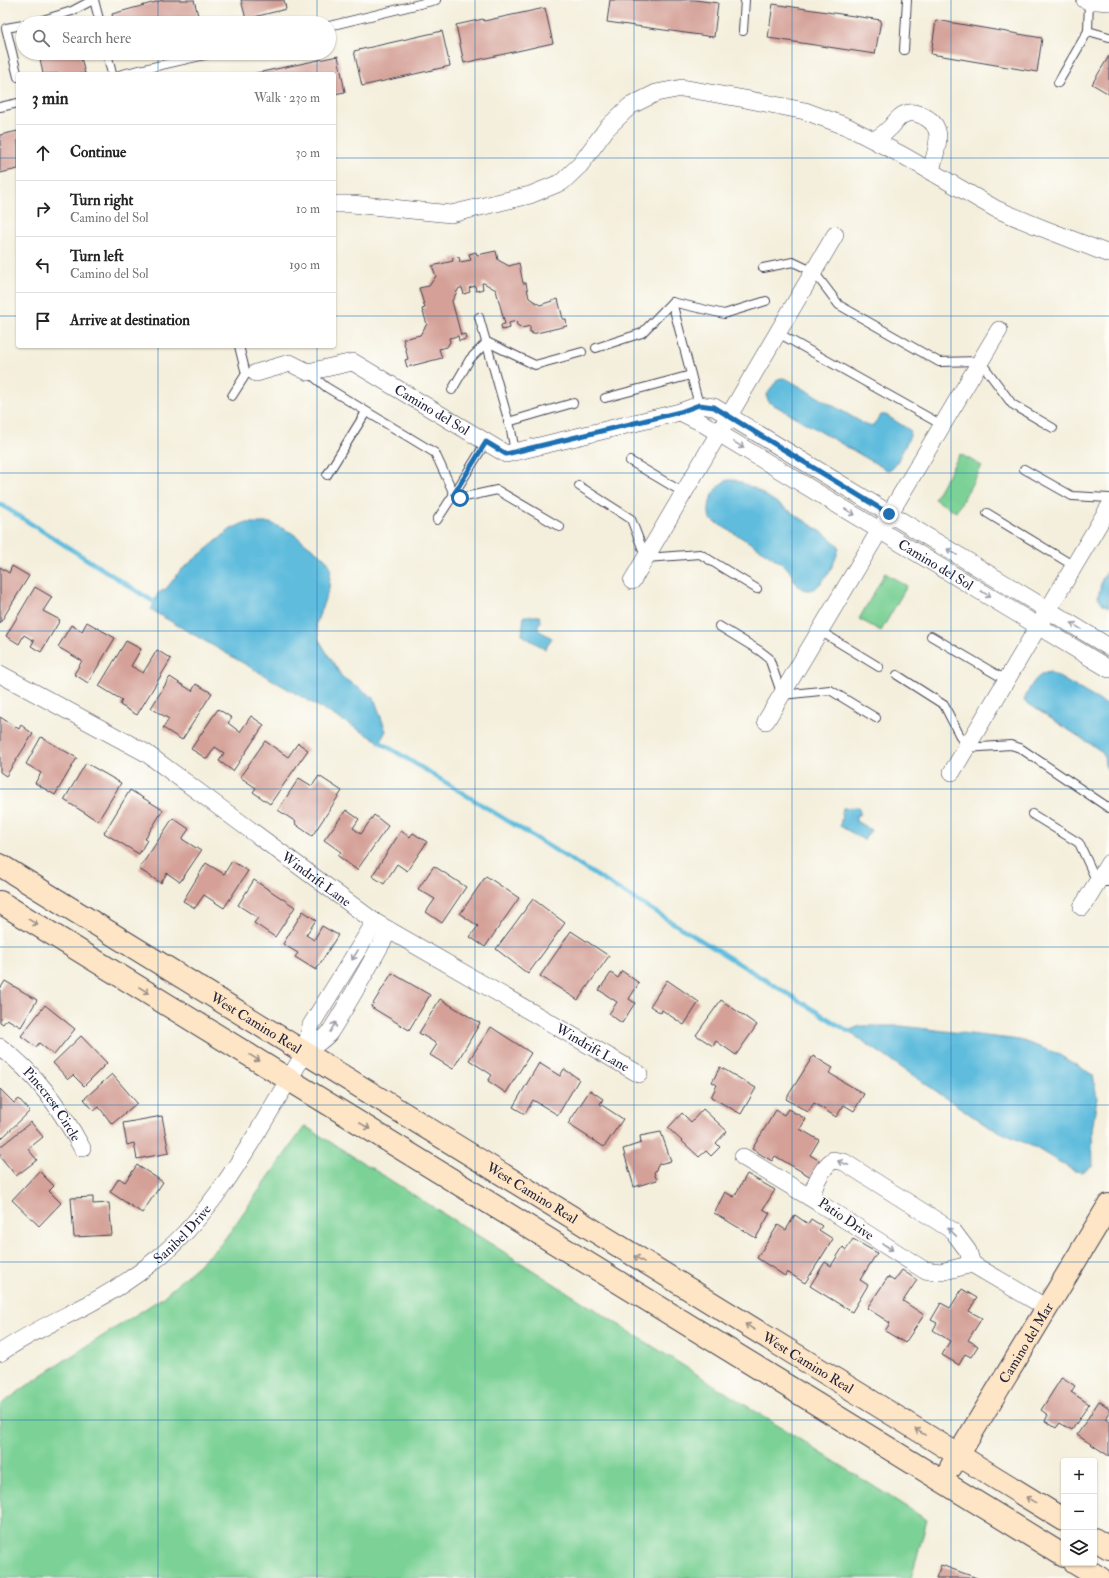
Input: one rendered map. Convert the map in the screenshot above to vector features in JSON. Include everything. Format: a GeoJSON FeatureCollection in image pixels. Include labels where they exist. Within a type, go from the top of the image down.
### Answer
{"type":"FeatureCollection","features":[{"type":"Feature","properties":{"kind":"street"},"geometry":{"type":"LineString","coordinates":[[1085,0],[1109,2]]}},
{"type":"Feature","properties":{"kind":"street"},"geometry":{"type":"LineString","coordinates":[[336,204],[352,204],[451,214],[530,195],[562,182],[580,165],[607,128],[630,106],[656,93],[682,88],[805,111],[848,127],[875,140],[996,209],[1109,254]]}},
{"type":"Feature","properties":{"kind":"street"},"geometry":{"type":"LineString","coordinates":[[875,140],[884,134],[897,119],[904,114],[917,112],[930,119],[938,130],[937,149],[931,172]]}},
{"type":"Feature","properties":{"kind":"street"},"geometry":{"type":"LineString","coordinates":[[632,581],[730,417],[835,235]]}},
{"type":"Feature","properties":{"kind":"street"},"geometry":{"type":"LineString","coordinates":[[766,721],[999,330]]}},
{"type":"Feature","properties":{"kind":"street","name":"Camino del Sol"},"geometry":{"type":"LineString","coordinates":[[308,372],[353,362],[506,454],[680,412],[699,405],[714,407],[1109,647]]}},
{"type":"Feature","properties":{"kind":"street"},"geometry":{"type":"LineString","coordinates":[[251,374],[290,363],[308,372]]}},
{"type":"Feature","properties":{"kind":"street","name":"Camino del Sol"},"geometry":{"type":"LineString","coordinates":[[680,412],[702,423],[1109,669]]}},
{"type":"Feature","properties":{"kind":"street"},"geometry":{"type":"LineString","coordinates":[[952,772],[1109,507]]}},
{"type":"Feature","properties":{"kind":"street","name":"Windrift Lane"},"geometry":{"type":"LineString","coordinates":[[0,674],[146,753],[382,926],[639,1074]]}},
{"type":"Feature","properties":{"kind":"street"},"geometry":{"type":"LineString","coordinates":[[1082,907],[1103,882],[1109,863]]}},
{"type":"Feature","properties":{"kind":"street","name":"West Camino Real"},"geometry":{"type":"LineString","coordinates":[[0,865],[1061,1518]]}},
{"type":"Feature","properties":{"kind":"street"},"geometry":{"type":"LineString","coordinates":[[0,902],[1061,1554]]}},
{"type":"Feature","properties":{"kind":"street","name":"Sanibel Drive"},"geometry":{"type":"LineString","coordinates":[[0,1354],[39,1329],[88,1305],[122,1285],[154,1262],[183,1235],[201,1215],[224,1183],[305,1054],[311,1025],[382,926]]}},
{"type":"Feature","properties":{"kind":"street","name":"Pinecrest Circle"},"geometry":{"type":"LineString","coordinates":[[0,1047],[12,1056],[37,1081],[52,1099],[82,1148]]}},
{"type":"Feature","properties":{"kind":"street"},"geometry":{"type":"LineString","coordinates":[[743,1157],[819,1203]]}},
{"type":"Feature","properties":{"kind":"street","name":"Patio Drive"},"geometry":{"type":"LineString","coordinates":[[833,1160],[844,1162],[953,1231],[968,1251],[972,1264],[941,1272],[924,1270],[819,1203],[812,1195],[815,1184],[825,1166],[833,1160]]}},
{"type":"Feature","properties":{"kind":"street","name":"Camino del Mar"},"geometry":{"type":"LineString","coordinates":[[942,1482],[1109,1205]]}},
{"type":"Feature","properties":{"kind":"street"},"geometry":{"type":"LineString","coordinates":[[972,1264],[1047,1308]]}},
{"type":"Feature","properties":{"kind":"street"},"geometry":{"type":"LineString","coordinates":[[1097,1541],[1109,1548]]}},
{"type":"Feature","properties":{"kind":"street"},"geometry":{"type":"LineString","coordinates":[[1080,1566],[1100,1578]]}},
{"type":"Feature","properties":{"kind":"lane"},"geometry":{"type":"LineString","coordinates":[[56,16],[72,11],[94,0],[98,16]]}},
{"type":"Feature","properties":{"kind":"lane"},"geometry":{"type":"LineString","coordinates":[[336,24],[436,0]]}},
{"type":"Feature","properties":{"kind":"lane"},"geometry":{"type":"LineString","coordinates":[[744,31],[745,0]]}},
{"type":"Feature","properties":{"kind":"lane"},"geometry":{"type":"LineString","coordinates":[[904,50],[908,0]]}},
{"type":"Feature","properties":{"kind":"lane"},"geometry":{"type":"LineString","coordinates":[[1058,83],[1088,31],[1089,0]]}},
{"type":"Feature","properties":{"kind":"lane"},"geometry":{"type":"LineString","coordinates":[[16,26],[6,28],[17,72]]}},
{"type":"Feature","properties":{"kind":"lane"},"geometry":{"type":"LineString","coordinates":[[1088,31],[1109,37]]}},
{"type":"Feature","properties":{"kind":"lane"},"geometry":{"type":"LineString","coordinates":[[109,60],[112,72]]}},
{"type":"Feature","properties":{"kind":"lane"},"geometry":{"type":"LineString","coordinates":[[131,72],[183,60]]}},
{"type":"Feature","properties":{"kind":"lane"},"geometry":{"type":"LineString","coordinates":[[0,106],[16,103]]}},
{"type":"Feature","properties":{"kind":"lane"},"geometry":{"type":"LineString","coordinates":[[763,268],[793,262],[814,272],[839,306],[939,362],[980,361],[1012,404],[1053,428]]}},
{"type":"Feature","properties":{"kind":"lane"},"geometry":{"type":"LineString","coordinates":[[672,302],[724,314],[766,301]]}},
{"type":"Feature","properties":{"kind":"lane"},"geometry":{"type":"LineString","coordinates":[[596,348],[642,333],[672,302]]}},
{"type":"Feature","properties":{"kind":"lane"},"geometry":{"type":"LineString","coordinates":[[672,302],[699,405]]}},
{"type":"Feature","properties":{"kind":"lane"},"geometry":{"type":"LineString","coordinates":[[479,317],[487,342],[515,452]]}},
{"type":"Feature","properties":{"kind":"lane"},"geometry":{"type":"LineString","coordinates":[[778,333],[942,425]]}},
{"type":"Feature","properties":{"kind":"lane"},"geometry":{"type":"LineString","coordinates":[[487,342],[535,365],[582,352]]}},
{"type":"Feature","properties":{"kind":"lane"},"geometry":{"type":"LineString","coordinates":[[452,390],[470,359],[487,342]]}},
{"type":"Feature","properties":{"kind":"lane"},"geometry":{"type":"LineString","coordinates":[[232,396],[251,374],[240,348]]}},
{"type":"Feature","properties":{"kind":"lane"},"geometry":{"type":"LineString","coordinates":[[308,372],[326,386],[366,412],[434,453],[454,494],[460,498],[497,490],[560,527]]}},
{"type":"Feature","properties":{"kind":"lane"},"geometry":{"type":"LineString","coordinates":[[605,398],[691,375]]}},
{"type":"Feature","properties":{"kind":"lane"},"geometry":{"type":"LineString","coordinates":[[508,422],[572,403]]}},
{"type":"Feature","properties":{"kind":"lane"},"geometry":{"type":"LineString","coordinates":[[327,475],[366,412]]}},
{"type":"Feature","properties":{"kind":"lane"},"geometry":{"type":"LineString","coordinates":[[437,520],[486,442]]}},
{"type":"Feature","properties":{"kind":"lane"},"geometry":{"type":"LineString","coordinates":[[630,461],[684,493]]}},
{"type":"Feature","properties":{"kind":"lane"},"geometry":{"type":"LineString","coordinates":[[1024,469],[1072,496],[1109,498]]}},
{"type":"Feature","properties":{"kind":"lane"},"geometry":{"type":"LineString","coordinates":[[579,486],[631,519],[646,558],[700,554],[756,589]]}},
{"type":"Feature","properties":{"kind":"lane"},"geometry":{"type":"LineString","coordinates":[[987,514],[1074,566]]}},
{"type":"Feature","properties":{"kind":"lane"},"geometry":{"type":"LineString","coordinates":[[720,626],[769,658],[782,695],[830,690],[876,718]]}},
{"type":"Feature","properties":{"kind":"lane"},"geometry":{"type":"LineString","coordinates":[[820,631],[879,667]]}},
{"type":"Feature","properties":{"kind":"lane"},"geometry":{"type":"LineString","coordinates":[[931,636],[1006,680]]}},
{"type":"Feature","properties":{"kind":"lane"},"geometry":{"type":"LineString","coordinates":[[897,675],[944,704],[966,748],[1011,746],[1020,748],[1109,808]]}},
{"type":"Feature","properties":{"kind":"lane"},"geometry":{"type":"LineString","coordinates":[[1032,814],[1079,843],[1103,882]]}},
{"type":"Feature","properties":{"kind":"green space"},"geometry":{"type":"Polygon","coordinates":[[[960,454],[982,466],[956,512],[934,499],[960,454]]]}},
{"type":"Feature","properties":{"kind":"green space"},"geometry":{"type":"Polygon","coordinates":[[[885,573],[907,586],[881,631],[859,619],[885,573]]]}},
{"type":"Feature","properties":{"kind":"green space"},"geometry":{"type":"Polygon","coordinates":[[[305,1126],[927,1520],[911,1578],[0,1578],[0,1405],[42,1375],[162,1298],[221,1244],[305,1126]]]}},
{"type":"Feature","properties":{"kind":"water"},"geometry":{"type":"Polygon","coordinates":[[[778,379],[787,379],[868,426],[873,425],[881,415],[886,415],[911,431],[895,466],[892,469],[887,470],[769,402],[766,396],[778,379]]]}},
{"type":"Feature","properties":{"kind":"water"},"geometry":{"type":"Polygon","coordinates":[[[735,480],[754,488],[825,534],[839,546],[832,566],[818,586],[807,590],[799,587],[785,566],[710,519],[709,507],[712,496],[723,482],[735,480]]]}},
{"type":"Feature","properties":{"kind":"water"},"geometry":{"type":"Polygon","coordinates":[[[244,523],[271,523],[292,533],[325,558],[331,567],[329,588],[316,624],[319,640],[342,677],[374,698],[386,731],[380,742],[151,610],[158,593],[166,589],[180,571],[231,529],[244,523]]]}},
{"type":"Feature","properties":{"kind":"water"},"geometry":{"type":"Polygon","coordinates":[[[1109,569],[1109,607],[1103,604],[1098,597],[1102,579],[1109,569]]]}},
{"type":"Feature","properties":{"kind":"water"},"geometry":{"type":"Polygon","coordinates":[[[524,616],[540,616],[541,622],[538,624],[538,630],[552,638],[545,649],[522,635],[524,616]]]}},
{"type":"Feature","properties":{"kind":"water"},"geometry":{"type":"Polygon","coordinates":[[[1050,672],[1109,706],[1109,773],[1101,751],[1024,701],[1033,682],[1045,673],[1050,672]]]}},
{"type":"Feature","properties":{"kind":"water"},"geometry":{"type":"Polygon","coordinates":[[[859,807],[860,814],[856,816],[856,821],[871,830],[864,840],[840,826],[843,808],[859,807]]]}},
{"type":"Feature","properties":{"kind":"water"},"geometry":{"type":"Polygon","coordinates":[[[860,1026],[902,1026],[1020,1040],[1056,1053],[1093,1075],[1097,1098],[1092,1131],[1093,1166],[1082,1172],[1074,1171],[1036,1148],[987,1126],[848,1031],[860,1026]]]}},
{"type":"Feature","properties":{"kind":"building"},"geometry":{"type":"Polygon","coordinates":[[[163,0],[194,0],[198,16],[112,16],[112,14],[163,0]]]}},
{"type":"Feature","properties":{"kind":"building"},"geometry":{"type":"Polygon","coordinates":[[[241,0],[284,0],[286,9],[258,16],[245,16],[241,0]]]}},
{"type":"Feature","properties":{"kind":"building"},"geometry":{"type":"Polygon","coordinates":[[[610,0],[695,0],[718,3],[714,37],[607,22],[610,0]]]}},
{"type":"Feature","properties":{"kind":"building"},"geometry":{"type":"Polygon","coordinates":[[[773,4],[881,20],[875,54],[768,38],[773,4]]]}},
{"type":"Feature","properties":{"kind":"building"},"geometry":{"type":"Polygon","coordinates":[[[545,8],[553,43],[464,63],[456,25],[483,19],[484,21],[545,8]]]}},
{"type":"Feature","properties":{"kind":"building"},"geometry":{"type":"Polygon","coordinates":[[[936,20],[1042,38],[1037,72],[931,54],[936,20]]]}},
{"type":"Feature","properties":{"kind":"building"},"geometry":{"type":"Polygon","coordinates":[[[442,31],[450,66],[362,86],[354,51],[442,31]]]}},
{"type":"Feature","properties":{"kind":"building"},"geometry":{"type":"Polygon","coordinates":[[[336,56],[338,56],[345,92],[336,94],[336,72],[262,72],[319,60],[336,60],[336,56]]]}},
{"type":"Feature","properties":{"kind":"building"},"geometry":{"type":"Polygon","coordinates":[[[1109,56],[1109,94],[1092,84],[1109,56]]]}},
{"type":"Feature","properties":{"kind":"building"},"geometry":{"type":"Polygon","coordinates":[[[40,60],[82,60],[85,72],[43,72],[40,60]]]}},
{"type":"Feature","properties":{"kind":"building"},"geometry":{"type":"Polygon","coordinates":[[[16,131],[16,169],[0,173],[0,135],[16,131]]]}},
{"type":"Feature","properties":{"kind":"building"},"geometry":{"type":"Polygon","coordinates":[[[496,251],[498,260],[509,266],[519,263],[523,283],[526,283],[529,298],[540,305],[558,299],[563,319],[566,319],[567,326],[532,334],[532,332],[530,332],[530,326],[522,328],[517,325],[516,321],[509,323],[510,328],[502,330],[501,325],[505,324],[496,290],[484,283],[482,283],[483,289],[476,291],[475,286],[469,288],[470,292],[464,294],[462,288],[459,288],[452,301],[461,335],[465,334],[466,339],[459,341],[458,336],[449,338],[450,342],[447,347],[439,349],[442,358],[407,367],[405,360],[408,359],[403,339],[420,335],[427,324],[422,309],[425,308],[419,288],[429,286],[436,276],[432,266],[453,261],[452,258],[459,257],[460,262],[471,260],[469,254],[476,252],[477,255],[496,251]]]}},
{"type":"Feature","properties":{"kind":"building"},"geometry":{"type":"Polygon","coordinates":[[[12,566],[29,576],[0,623],[0,567],[9,573],[12,566]]]}},
{"type":"Feature","properties":{"kind":"building"},"geometry":{"type":"Polygon","coordinates":[[[35,587],[52,597],[43,611],[60,620],[41,652],[31,646],[34,641],[24,635],[19,644],[6,636],[35,587]]]}},
{"type":"Feature","properties":{"kind":"building"},"geometry":{"type":"Polygon","coordinates":[[[87,622],[115,638],[88,683],[74,674],[82,661],[58,647],[71,625],[82,631],[87,622]]]}},
{"type":"Feature","properties":{"kind":"building"},"geometry":{"type":"Polygon","coordinates":[[[126,641],[141,649],[131,666],[143,673],[157,650],[171,659],[137,715],[120,705],[122,700],[99,686],[126,641]]]}},
{"type":"Feature","properties":{"kind":"building"},"geometry":{"type":"Polygon","coordinates":[[[170,677],[192,691],[196,684],[212,693],[182,740],[163,728],[169,719],[151,708],[170,677]]]}},
{"type":"Feature","properties":{"kind":"building"},"geometry":{"type":"Polygon","coordinates":[[[218,709],[232,718],[228,723],[240,732],[251,716],[264,725],[233,771],[219,761],[224,753],[215,747],[207,759],[191,749],[218,709]]]}},
{"type":"Feature","properties":{"kind":"building"},"geometry":{"type":"Polygon","coordinates":[[[0,717],[19,729],[21,725],[33,734],[6,776],[0,772],[0,717]]]}},
{"type":"Feature","properties":{"kind":"building"},"geometry":{"type":"Polygon","coordinates":[[[41,737],[77,758],[55,795],[35,783],[41,773],[26,764],[41,737]]]}},
{"type":"Feature","properties":{"kind":"building"},"geometry":{"type":"Polygon","coordinates":[[[265,741],[288,757],[298,743],[308,750],[270,804],[253,792],[256,788],[240,777],[265,741]]]}},
{"type":"Feature","properties":{"kind":"building"},"geometry":{"type":"Polygon","coordinates":[[[86,763],[121,783],[98,821],[64,800],[86,763]]]}},
{"type":"Feature","properties":{"kind":"building"},"geometry":{"type":"Polygon","coordinates":[[[319,776],[342,791],[312,836],[295,824],[296,822],[278,810],[299,778],[312,786],[319,776]]]}},
{"type":"Feature","properties":{"kind":"building"},"geometry":{"type":"Polygon","coordinates":[[[130,790],[163,810],[145,839],[147,840],[139,854],[104,833],[130,790]]]}},
{"type":"Feature","properties":{"kind":"building"},"geometry":{"type":"Polygon","coordinates":[[[346,810],[359,819],[353,828],[361,834],[374,815],[388,826],[357,870],[338,856],[341,852],[324,840],[346,810]]]}},
{"type":"Feature","properties":{"kind":"building"},"geometry":{"type":"Polygon","coordinates":[[[173,818],[189,829],[182,839],[201,851],[180,882],[167,873],[161,883],[139,869],[173,818]]]}},
{"type":"Feature","properties":{"kind":"building"},"geometry":{"type":"Polygon","coordinates":[[[401,831],[410,837],[413,833],[427,842],[407,871],[397,864],[384,884],[372,876],[401,831]]]}},
{"type":"Feature","properties":{"kind":"building"},"geometry":{"type":"Polygon","coordinates":[[[232,861],[248,871],[224,908],[204,895],[195,908],[183,901],[206,863],[224,874],[232,861]]]}},
{"type":"Feature","properties":{"kind":"building"},"geometry":{"type":"Polygon","coordinates":[[[434,866],[466,887],[442,923],[426,912],[435,899],[418,889],[434,866]]]}},
{"type":"Feature","properties":{"kind":"building"},"geometry":{"type":"Polygon","coordinates":[[[486,876],[519,898],[485,947],[470,937],[478,926],[460,914],[486,876]]]}},
{"type":"Feature","properties":{"kind":"building"},"geometry":{"type":"Polygon","coordinates":[[[254,880],[295,907],[275,937],[254,923],[258,918],[238,905],[254,880]]]}},
{"type":"Feature","properties":{"kind":"building"},"geometry":{"type":"Polygon","coordinates":[[[533,899],[565,923],[528,974],[496,949],[533,899]]]}},
{"type":"Feature","properties":{"kind":"building"},"geometry":{"type":"Polygon","coordinates":[[[303,911],[316,920],[306,935],[314,940],[322,926],[338,935],[316,970],[295,957],[298,953],[283,944],[303,911]]]}},
{"type":"Feature","properties":{"kind":"building"},"geometry":{"type":"Polygon","coordinates":[[[571,931],[609,956],[578,1000],[540,976],[571,931]]]}},
{"type":"Feature","properties":{"kind":"building"},"geometry":{"type":"Polygon","coordinates":[[[622,971],[639,983],[629,999],[635,1003],[622,1023],[609,1014],[617,1002],[599,990],[611,973],[618,978],[622,971]]]}},
{"type":"Feature","properties":{"kind":"building"},"geometry":{"type":"Polygon","coordinates":[[[392,973],[430,995],[409,1030],[371,1007],[392,973]]]}},
{"type":"Feature","properties":{"kind":"building"},"geometry":{"type":"Polygon","coordinates":[[[667,980],[699,1002],[684,1025],[662,1010],[661,1013],[650,1006],[667,980]]]}},
{"type":"Feature","properties":{"kind":"building"},"geometry":{"type":"Polygon","coordinates":[[[5,981],[37,1000],[21,1027],[7,1019],[3,1024],[0,1022],[0,989],[5,981]]]}},
{"type":"Feature","properties":{"kind":"building"},"geometry":{"type":"Polygon","coordinates":[[[440,999],[480,1023],[453,1069],[430,1055],[437,1044],[419,1033],[440,999]]]}},
{"type":"Feature","properties":{"kind":"building"},"geometry":{"type":"Polygon","coordinates":[[[721,1000],[757,1025],[736,1055],[716,1041],[713,1046],[696,1035],[721,1000]]]}},
{"type":"Feature","properties":{"kind":"building"},"geometry":{"type":"Polygon","coordinates":[[[45,1005],[75,1029],[54,1055],[39,1043],[36,1047],[21,1036],[45,1005]]]}},
{"type":"Feature","properties":{"kind":"building"},"geometry":{"type":"Polygon","coordinates":[[[491,1027],[531,1053],[506,1093],[488,1081],[492,1075],[469,1060],[491,1027]]]}},
{"type":"Feature","properties":{"kind":"building"},"geometry":{"type":"Polygon","coordinates":[[[81,1036],[107,1063],[84,1086],[73,1075],[68,1079],[53,1063],[81,1036]]]}},
{"type":"Feature","properties":{"kind":"building"},"geometry":{"type":"Polygon","coordinates":[[[813,1056],[833,1068],[829,1073],[864,1094],[854,1111],[844,1105],[836,1117],[814,1103],[808,1112],[786,1099],[813,1056]]]}},
{"type":"Feature","properties":{"kind":"building"},"geometry":{"type":"Polygon","coordinates":[[[539,1063],[560,1076],[564,1069],[579,1079],[558,1115],[533,1100],[525,1114],[513,1107],[539,1063]]]}},
{"type":"Feature","properties":{"kind":"building"},"geometry":{"type":"Polygon","coordinates":[[[720,1067],[756,1088],[741,1114],[711,1097],[717,1085],[712,1082],[720,1067]]]}},
{"type":"Feature","properties":{"kind":"building"},"geometry":{"type":"Polygon","coordinates":[[[112,1074],[137,1103],[112,1124],[99,1107],[94,1111],[84,1099],[112,1074]]]}},
{"type":"Feature","properties":{"kind":"building"},"geometry":{"type":"Polygon","coordinates":[[[0,1089],[14,1103],[19,1099],[30,1111],[2,1138],[0,1136],[0,1089]]]}},
{"type":"Feature","properties":{"kind":"building"},"geometry":{"type":"Polygon","coordinates":[[[590,1090],[603,1099],[600,1104],[623,1119],[604,1147],[568,1124],[590,1090]]]}},
{"type":"Feature","properties":{"kind":"building"},"geometry":{"type":"Polygon","coordinates":[[[703,1109],[727,1131],[716,1143],[720,1147],[711,1156],[706,1151],[699,1157],[668,1128],[682,1113],[691,1122],[703,1109]]]}},
{"type":"Feature","properties":{"kind":"building"},"geometry":{"type":"Polygon","coordinates":[[[788,1109],[806,1119],[800,1129],[819,1140],[810,1155],[820,1161],[811,1177],[775,1156],[772,1161],[752,1149],[776,1110],[784,1115],[788,1109]]]}},
{"type":"Feature","properties":{"kind":"building"},"geometry":{"type":"Polygon","coordinates":[[[162,1116],[169,1153],[137,1159],[134,1143],[127,1145],[123,1123],[162,1116]]]}},
{"type":"Feature","properties":{"kind":"building"},"geometry":{"type":"Polygon","coordinates":[[[31,1122],[43,1137],[28,1149],[37,1160],[16,1176],[0,1156],[0,1147],[31,1122]]]}},
{"type":"Feature","properties":{"kind":"building"},"geometry":{"type":"Polygon","coordinates":[[[661,1132],[671,1161],[659,1164],[654,1173],[657,1180],[634,1187],[623,1149],[641,1143],[640,1136],[661,1132]]]}},
{"type":"Feature","properties":{"kind":"building"},"geometry":{"type":"Polygon","coordinates":[[[137,1165],[163,1182],[142,1213],[110,1192],[119,1178],[125,1182],[137,1165]]]}},
{"type":"Feature","properties":{"kind":"building"},"geometry":{"type":"Polygon","coordinates":[[[39,1171],[54,1186],[49,1191],[61,1203],[39,1226],[12,1200],[39,1171]]]}},
{"type":"Feature","properties":{"kind":"building"},"geometry":{"type":"Polygon","coordinates":[[[747,1174],[775,1190],[763,1209],[770,1213],[756,1238],[714,1213],[725,1192],[734,1197],[747,1174]]]}},
{"type":"Feature","properties":{"kind":"building"},"geometry":{"type":"Polygon","coordinates":[[[93,1197],[93,1204],[109,1203],[112,1235],[74,1237],[71,1198],[93,1197]]]}},
{"type":"Feature","properties":{"kind":"building"},"geometry":{"type":"Polygon","coordinates":[[[795,1215],[808,1224],[811,1219],[822,1226],[819,1230],[833,1239],[805,1283],[787,1272],[785,1276],[757,1258],[778,1225],[786,1230],[795,1215]]]}},
{"type":"Feature","properties":{"kind":"building"},"geometry":{"type":"Polygon","coordinates":[[[853,1239],[877,1253],[860,1280],[868,1285],[852,1312],[810,1286],[825,1262],[831,1266],[843,1247],[846,1250],[853,1239]]]}},
{"type":"Feature","properties":{"kind":"building"},"geometry":{"type":"Polygon","coordinates":[[[902,1270],[917,1280],[903,1301],[924,1315],[905,1343],[885,1331],[890,1323],[867,1308],[888,1277],[894,1281],[902,1270]]]}},
{"type":"Feature","properties":{"kind":"building"},"geometry":{"type":"Polygon","coordinates":[[[962,1289],[977,1298],[969,1311],[982,1318],[968,1340],[978,1346],[971,1357],[965,1354],[959,1365],[942,1355],[950,1341],[933,1330],[937,1323],[931,1320],[941,1303],[950,1308],[962,1289]]]}},
{"type":"Feature","properties":{"kind":"building"},"geometry":{"type":"Polygon","coordinates":[[[1062,1377],[1075,1386],[1071,1392],[1089,1404],[1072,1430],[1060,1423],[1056,1428],[1045,1421],[1048,1415],[1041,1410],[1062,1377]]]}},
{"type":"Feature","properties":{"kind":"building"},"geometry":{"type":"Polygon","coordinates":[[[1099,1401],[1109,1408],[1109,1414],[1105,1419],[1109,1422],[1109,1456],[1077,1435],[1099,1401]]]}},
{"type":"Feature","properties":{"kind":"building"},"geometry":{"type":"Polygon","coordinates":[[[941,1565],[977,1578],[936,1578],[941,1565]]]}},
{"type":"Feature","properties":{"kind":"waterway"},"geometry":{"type":"LineString","coordinates":[[0,504],[154,602]]}},
{"type":"Feature","properties":{"kind":"waterway"},"geometry":{"type":"LineString","coordinates":[[380,742],[848,1031]]}},
{"type":"Feature","properties":{"kind":"route"},"geometry":{"type":"LineString","coordinates":[[460,498],[454,494],[486,442],[506,454],[582,437],[680,412],[699,405],[714,407],[889,514]]}}]}
